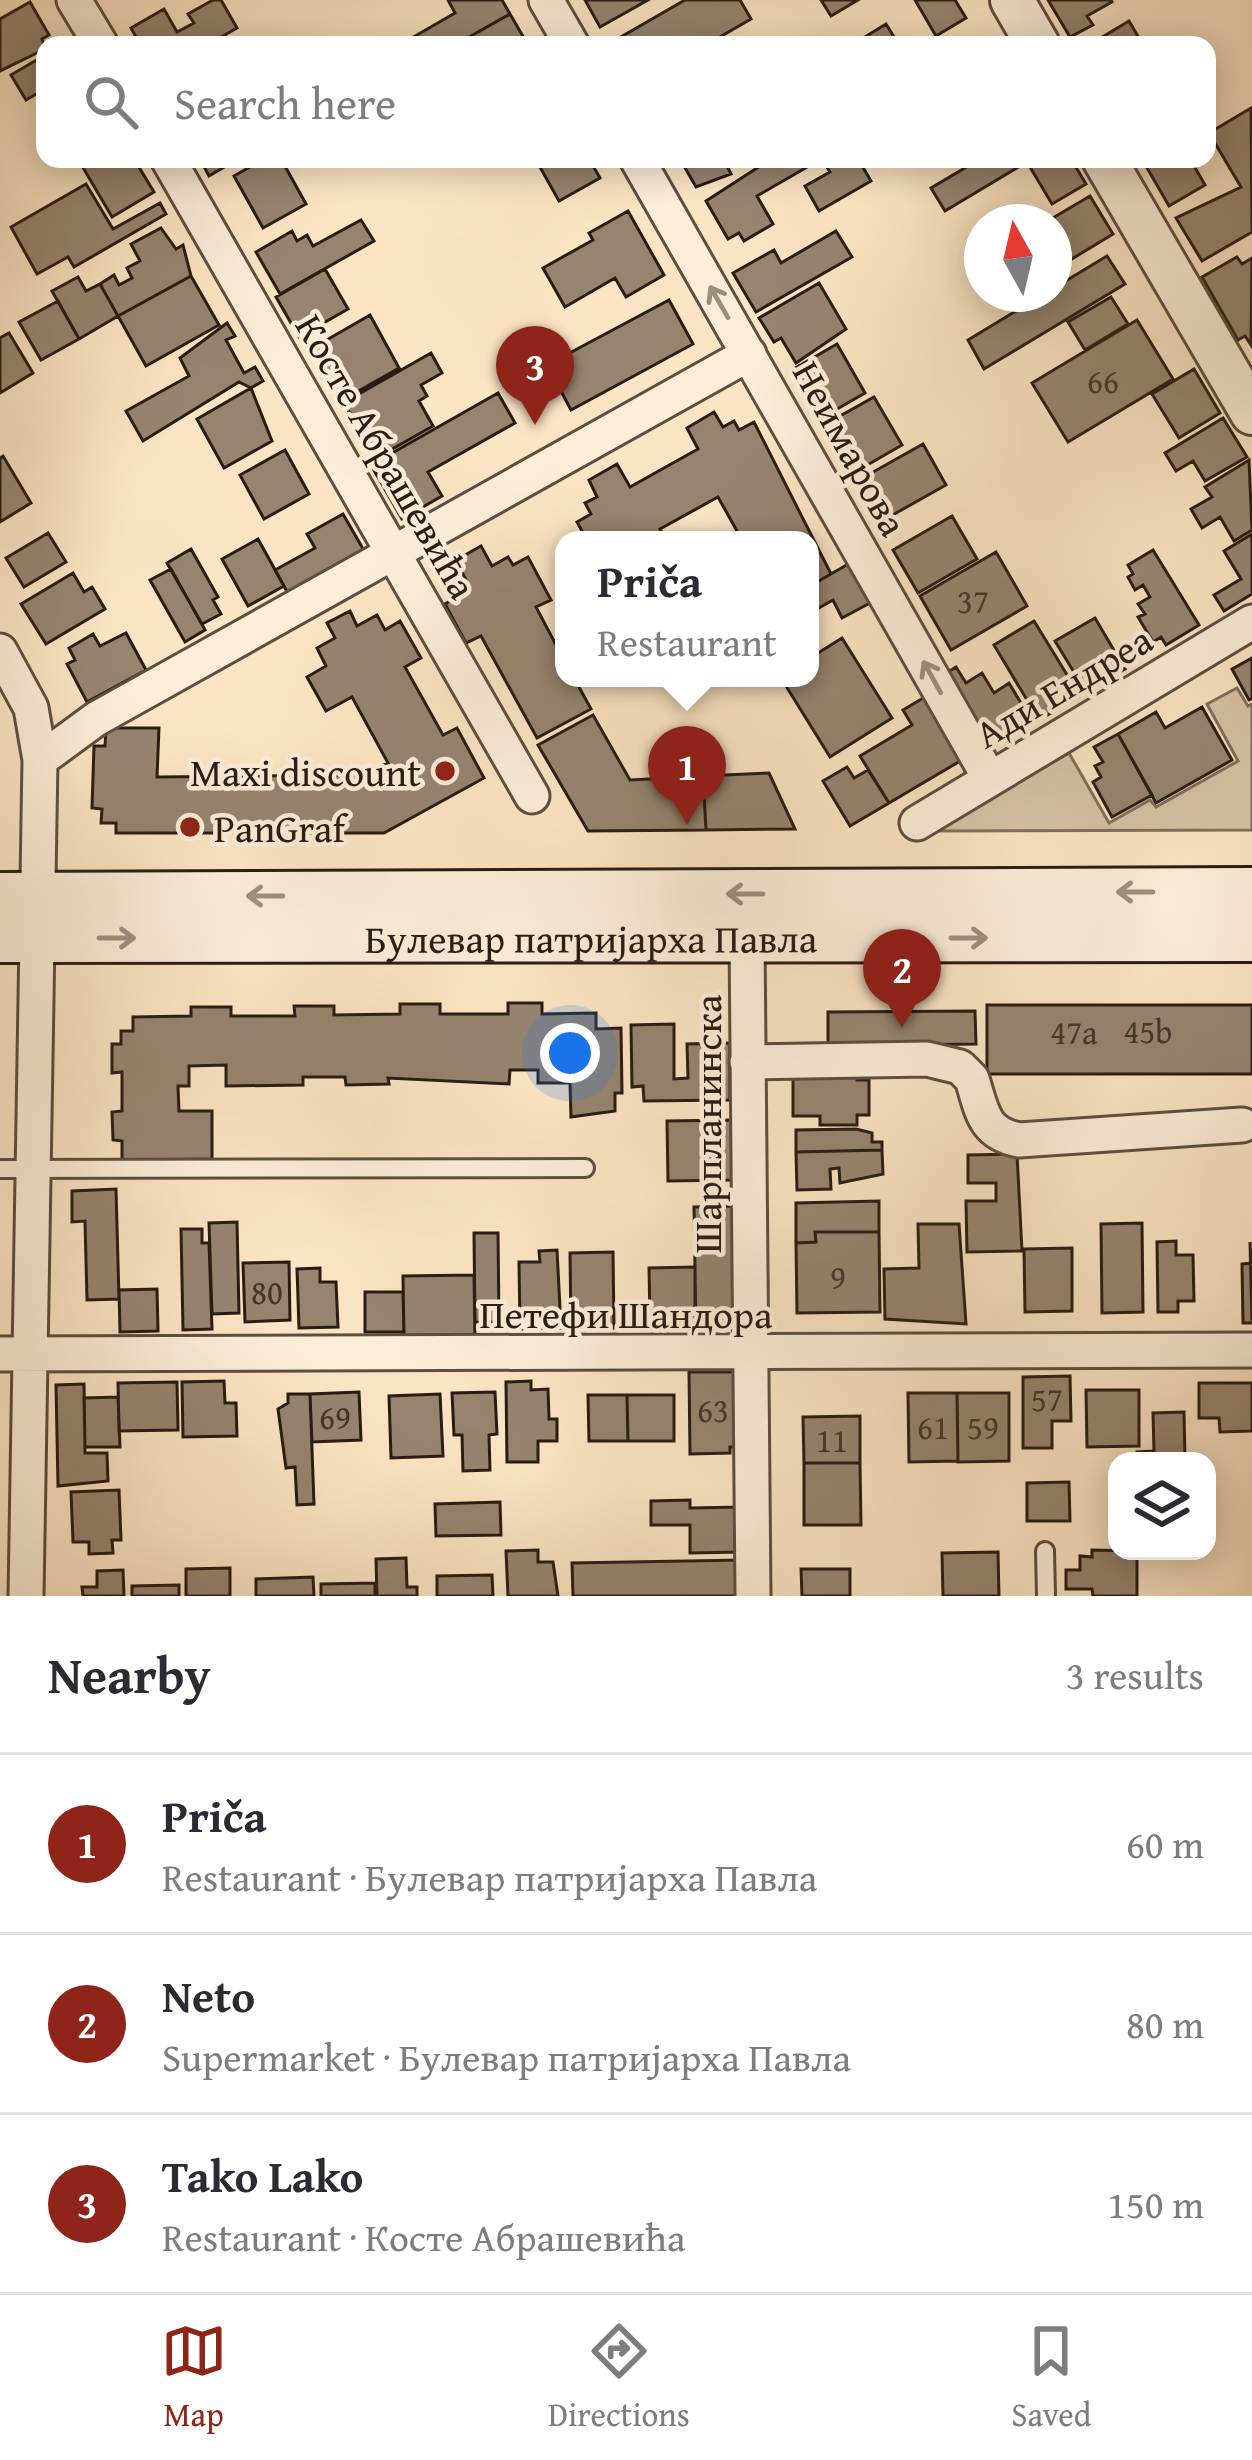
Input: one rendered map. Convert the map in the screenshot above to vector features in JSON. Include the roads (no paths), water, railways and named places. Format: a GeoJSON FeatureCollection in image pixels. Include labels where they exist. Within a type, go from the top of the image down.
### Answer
{"type":"FeatureCollection","features":[{"type":"Feature","properties":{"kind":"main road","name":"Булевар патријарха Павла"},"geometry":{"type":"LineString","coordinates":[[20,918],[1252,892]]}},
{"type":"Feature","properties":{"kind":"main road","name":"Булевар патријарха Павла"},"geometry":{"type":"LineString","coordinates":[[20,918],[747,938],[1252,937]]}},
{"type":"Feature","properties":{"kind":"street"},"geometry":{"type":"LineString","coordinates":[[74,0],[95,36]]}},
{"type":"Feature","properties":{"kind":"street"},"geometry":{"type":"LineString","coordinates":[[546,0],[567,36]]}},
{"type":"Feature","properties":{"kind":"street"},"geometry":{"type":"LineString","coordinates":[[1012,0],[1033,36]]}},
{"type":"Feature","properties":{"kind":"street","name":"Косте Абрашевића"},"geometry":{"type":"LineString","coordinates":[[173,168],[532,796]]}},
{"type":"Feature","properties":{"kind":"street","name":"Неимарова"},"geometry":{"type":"LineString","coordinates":[[642,168],[989,779]]}},
{"type":"Feature","properties":{"kind":"street"},"geometry":{"type":"LineString","coordinates":[[1109,168],[1252,413]]}},
{"type":"Feature","properties":{"kind":"street"},"geometry":{"type":"LineString","coordinates":[[40,760],[96,719],[749,354]]}},
{"type":"Feature","properties":{"kind":"street","name":"Ади Ендреа"},"geometry":{"type":"LineString","coordinates":[[917,823],[1252,622]]}},
{"type":"Feature","properties":{"kind":"street"},"geometry":{"type":"LineString","coordinates":[[0,651],[31,708],[40,760],[20,918],[34,1170],[15,1354],[13,1533],[26,1596]]}},
{"type":"Feature","properties":{"kind":"street","name":"Шарпланинска"},"geometry":{"type":"LineString","coordinates":[[747,938],[753,1596]]}},
{"type":"Feature","properties":{"kind":"street"},"geometry":{"type":"LineString","coordinates":[[747,1062],[944,1061],[972,1079],[984,1120],[997,1136],[1018,1140],[1242,1125]]}},
{"type":"Feature","properties":{"kind":"street","name":"Петефи Шандора"},"geometry":{"type":"LineString","coordinates":[[15,1354],[1252,1350]]}},
{"type":"Feature","properties":{"kind":"lane"},"geometry":{"type":"LineString","coordinates":[[0,1169],[585,1168]]}},
{"type":"Feature","properties":{"kind":"lane"},"geometry":{"type":"LineString","coordinates":[[1045,1551],[1046,1596]]}},
{"type":"Feature","properties":{"kind":"place","name":"Tako Lako"},"geometry":{"type":"Point","coordinates":[535,425]}},
{"type":"Feature","properties":{"kind":"place","name":"Maxi discount"},"geometry":{"type":"Point","coordinates":[445,771]}},
{"type":"Feature","properties":{"kind":"place","name":"Priča"},"geometry":{"type":"Point","coordinates":[687,825]}},
{"type":"Feature","properties":{"kind":"place","name":"PanGraf"},"geometry":{"type":"Point","coordinates":[190,827]}},
{"type":"Feature","properties":{"kind":"place","name":"Neto"},"geometry":{"type":"Point","coordinates":[902,1028]}}]}
